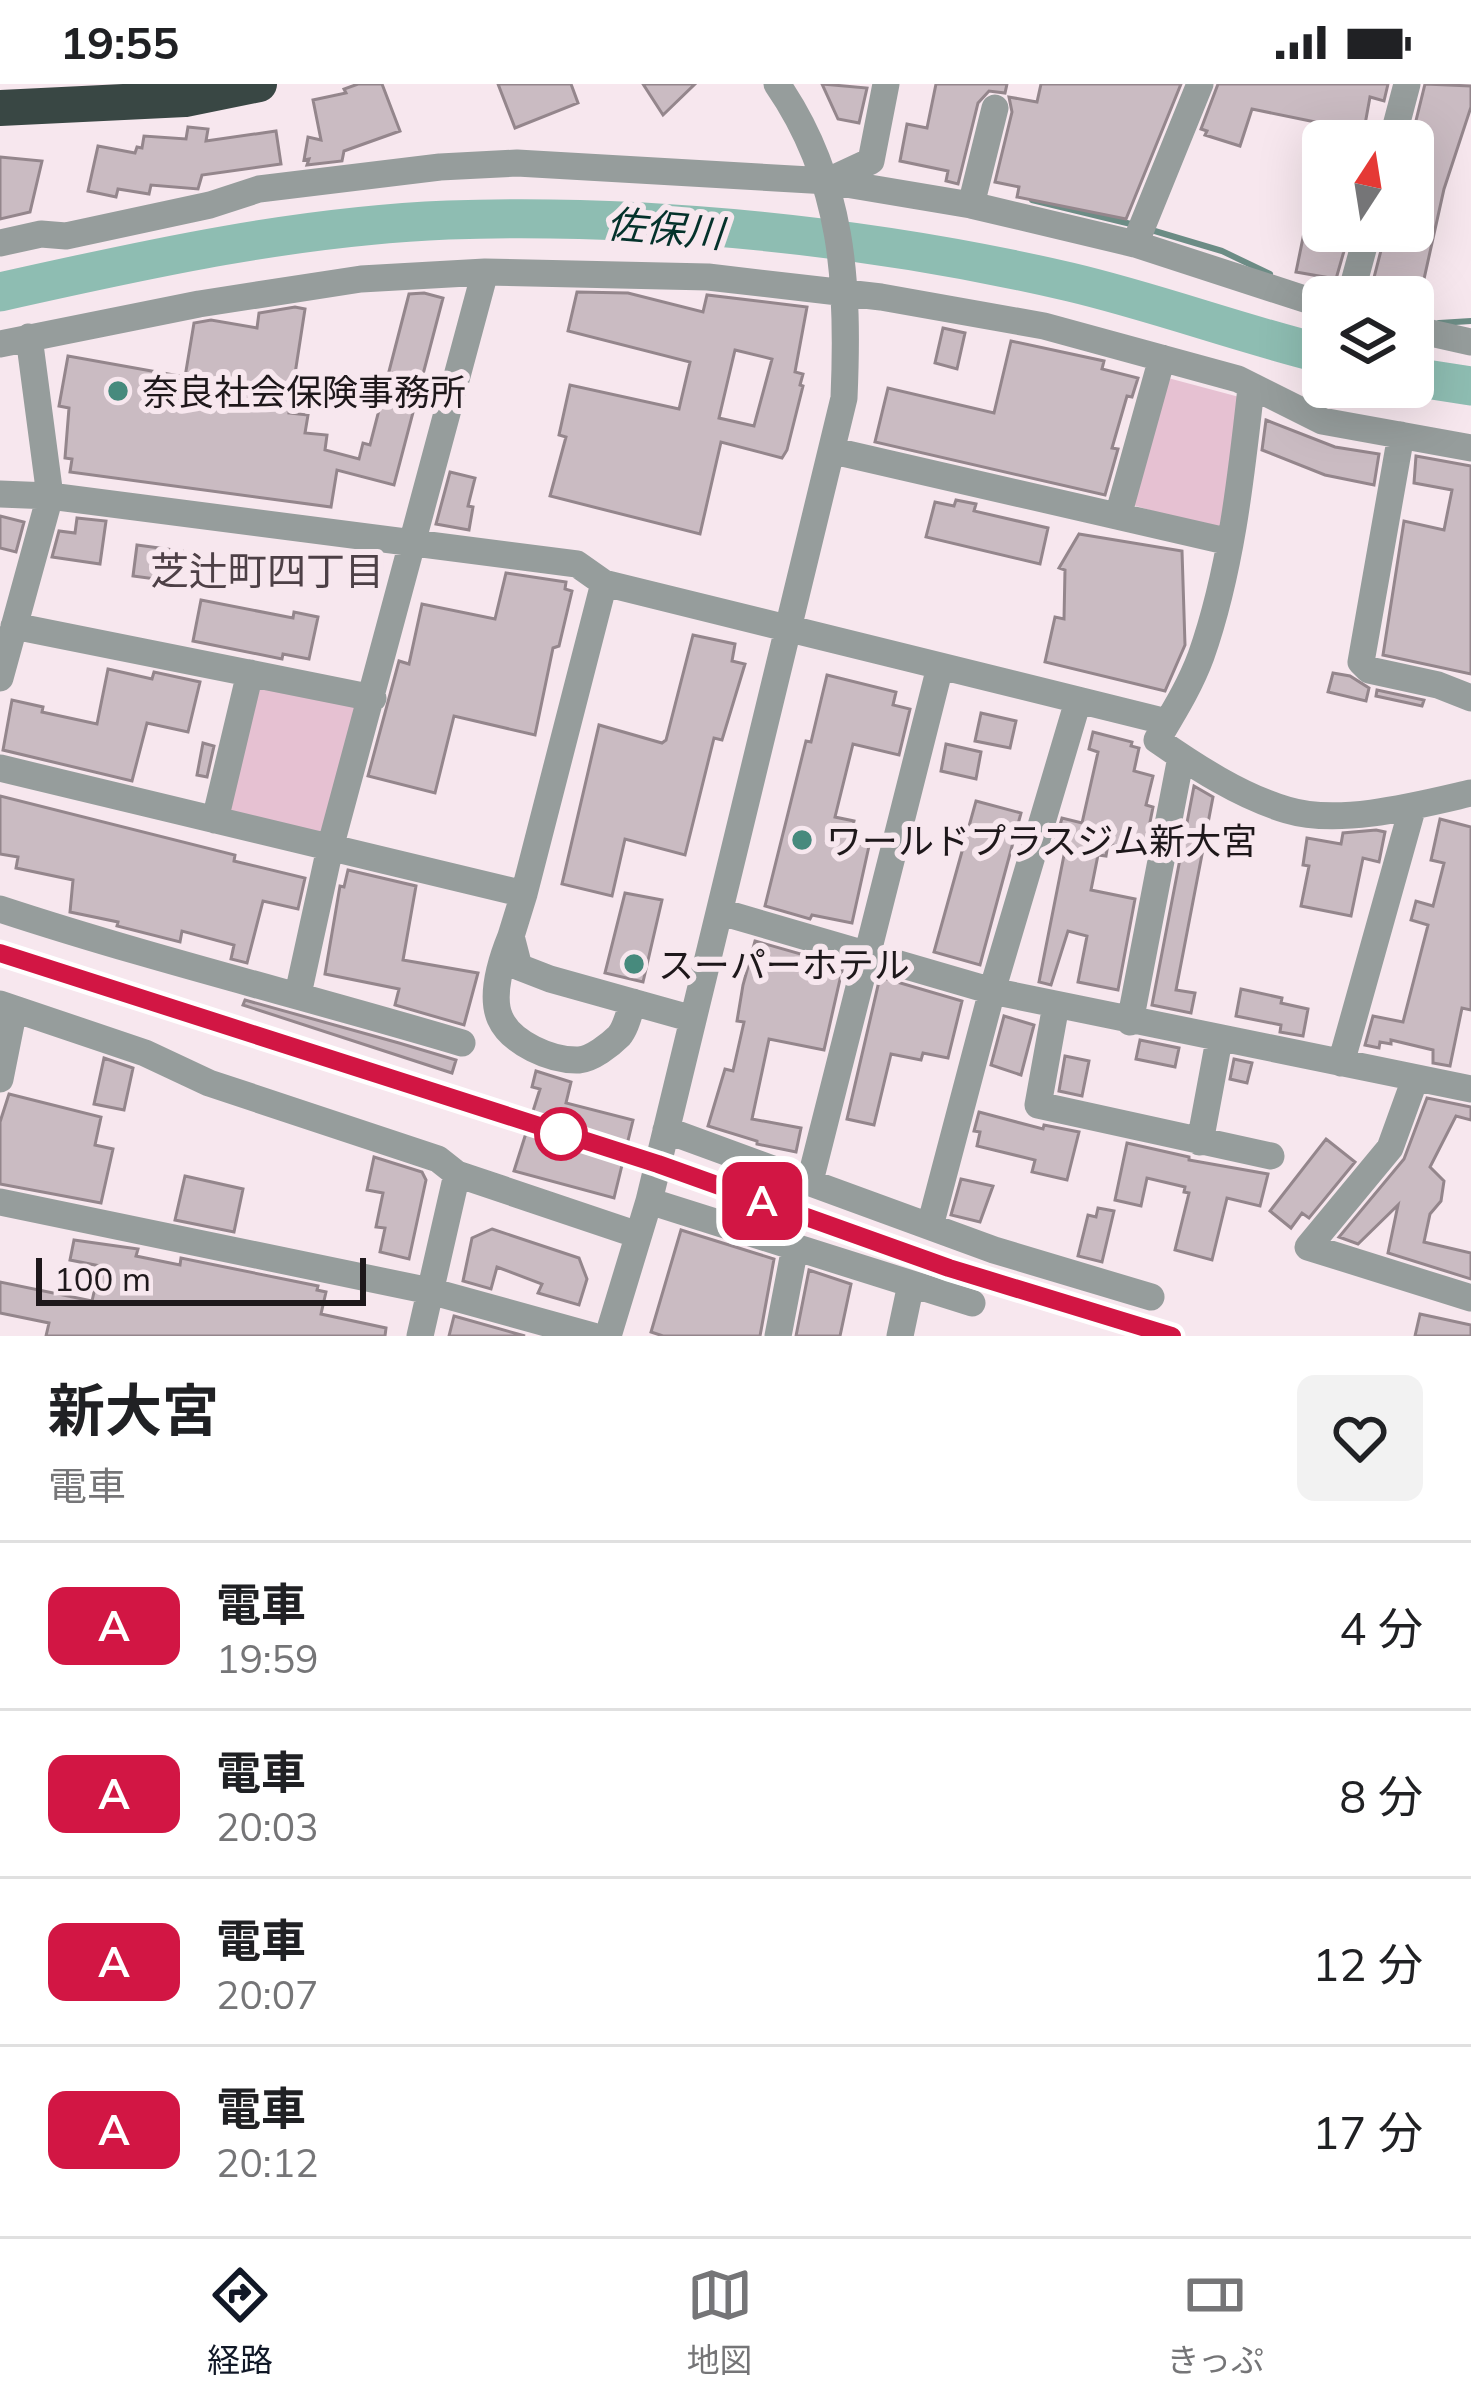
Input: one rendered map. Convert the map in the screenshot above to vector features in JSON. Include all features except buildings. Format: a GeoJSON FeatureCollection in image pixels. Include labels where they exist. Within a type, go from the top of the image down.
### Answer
{"type":"FeatureCollection","features":[{"type":"Feature","properties":{"kind":"highway"},"geometry":{"type":"LineString","coordinates":[[0,109],[185,99],[259,84]]}},
{"type":"Feature","properties":{"kind":"street"},"geometry":{"type":"LineString","coordinates":[[608,1336],[649,1201],[844,398],[846,288],[829,190],[777,84]]}},
{"type":"Feature","properties":{"kind":"street"},"geometry":{"type":"LineString","coordinates":[[829,190],[871,161],[886,84]]}},
{"type":"Feature","properties":{"kind":"street"},"geometry":{"type":"LineString","coordinates":[[1135,244],[1200,84]]}},
{"type":"Feature","properties":{"kind":"street"},"geometry":{"type":"LineString","coordinates":[[1398,120],[1407,84]]}},
{"type":"Feature","properties":{"kind":"street"},"geometry":{"type":"LineString","coordinates":[[971,205],[995,108]]}},
{"type":"Feature","properties":{"kind":"street"},"geometry":{"type":"LineString","coordinates":[[0,243],[41,234],[66,236],[210,205],[259,189],[440,167],[518,163],[971,205],[1135,244],[1302,298]]}},
{"type":"Feature","properties":{"kind":"street"},"geometry":{"type":"LineString","coordinates":[[298,994],[330,848],[485,272]]}},
{"type":"Feature","properties":{"kind":"street"},"geometry":{"type":"LineString","coordinates":[[0,344],[361,278],[485,272],[707,277],[846,288],[968,310],[1238,379],[1322,421],[1471,448]]}},
{"type":"Feature","properties":{"kind":"street"},"geometry":{"type":"LineString","coordinates":[[1434,334],[1471,342]]}},
{"type":"Feature","properties":{"kind":"street"},"geometry":{"type":"LineString","coordinates":[[0,678],[50,496],[29,338]]}},
{"type":"Feature","properties":{"kind":"street"},"geometry":{"type":"LineString","coordinates":[[1118,516],[1162,358]]}},
{"type":"Feature","properties":{"kind":"street"},"geometry":{"type":"LineString","coordinates":[[1251,388],[1230,542],[1202,655],[1157,740],[1212,776],[1287,810],[1347,814],[1471,793]]}},
{"type":"Feature","properties":{"kind":"street"},"geometry":{"type":"LineString","coordinates":[[1401,435],[1361,662],[1369,670],[1438,685],[1471,698]]}},
{"type":"Feature","properties":{"kind":"street"},"geometry":{"type":"LineString","coordinates":[[834,451],[1230,542]]}},
{"type":"Feature","properties":{"kind":"street"},"geometry":{"type":"LineString","coordinates":[[0,494],[50,496],[577,564],[604,583],[1168,722]]}},
{"type":"Feature","properties":{"kind":"street"},"geometry":{"type":"LineString","coordinates":[[604,583],[524,894],[500,962],[497,1014],[513,1038],[539,1051],[580,1060],[622,1034],[633,1002]]}},
{"type":"Feature","properties":{"kind":"street"},"geometry":{"type":"LineString","coordinates":[[14,626],[373,698]]}},
{"type":"Feature","properties":{"kind":"street"},"geometry":{"type":"LineString","coordinates":[[809,1181],[940,668]]}},
{"type":"Feature","properties":{"kind":"street"},"geometry":{"type":"LineString","coordinates":[[215,820],[250,674]]}},
{"type":"Feature","properties":{"kind":"street"},"geometry":{"type":"LineString","coordinates":[[930,1226],[992,991],[1078,701]]}},
{"type":"Feature","properties":{"kind":"street"},"geometry":{"type":"LineString","coordinates":[[1130,1022],[1181,757]]}},
{"type":"Feature","properties":{"kind":"street"},"geometry":{"type":"LineString","coordinates":[[0,768],[524,894]]}},
{"type":"Feature","properties":{"kind":"street"},"geometry":{"type":"LineString","coordinates":[[1341,1063],[1413,806]]}},
{"type":"Feature","properties":{"kind":"street"},"geometry":{"type":"LineString","coordinates":[[0,909],[126,950],[462,1042]]}},
{"type":"Feature","properties":{"kind":"street"},"geometry":{"type":"LineString","coordinates":[[721,912],[992,991],[1471,1089]]}},
{"type":"Feature","properties":{"kind":"street"},"geometry":{"type":"LineString","coordinates":[[511,936],[519,967],[693,1019]]}},
{"type":"Feature","properties":{"kind":"street"},"geometry":{"type":"LineString","coordinates":[[1057,1005],[1038,1106],[1271,1156]]}},
{"type":"Feature","properties":{"kind":"street"},"geometry":{"type":"LineString","coordinates":[[0,1079],[7,1007],[145,1054],[208,1083],[438,1160],[457,1174],[638,1235]]}},
{"type":"Feature","properties":{"kind":"street"},"geometry":{"type":"LineString","coordinates":[[1200,1142],[1219,1040]]}},
{"type":"Feature","properties":{"kind":"street"},"geometry":{"type":"LineString","coordinates":[[1415,1079],[1390,1148],[1308,1247],[1471,1298]]}},
{"type":"Feature","properties":{"kind":"street"},"geometry":{"type":"LineString","coordinates":[[666,1130],[930,1226],[1151,1297]]}},
{"type":"Feature","properties":{"kind":"street"},"geometry":{"type":"LineString","coordinates":[[420,1336],[457,1174]]}},
{"type":"Feature","properties":{"kind":"street"},"geometry":{"type":"LineString","coordinates":[[649,1201],[972,1303]]}},
{"type":"Feature","properties":{"kind":"street"},"geometry":{"type":"LineString","coordinates":[[0,1202],[430,1291],[593,1336]]}},
{"type":"Feature","properties":{"kind":"street"},"geometry":{"type":"LineString","coordinates":[[778,1336],[795,1247]]}},
{"type":"Feature","properties":{"kind":"street"},"geometry":{"type":"LineString","coordinates":[[900,1336],[910,1284]]}},
{"type":"Feature","properties":{"kind":"shaded area"},"geometry":{"type":"Polygon","coordinates":[[[1168,378],[1243,398],[1225,533],[1133,505],[1168,378]]]}},
{"type":"Feature","properties":{"kind":"shaded area"},"geometry":{"type":"Polygon","coordinates":[[[258,681],[356,704],[320,838],[225,812],[258,681]]]}},
{"type":"Feature","properties":{"kind":"waterway"},"geometry":{"type":"LineString","coordinates":[[1032,200],[1135,225]]}},
{"type":"Feature","properties":{"kind":"waterway","name":"佐保川"},"geometry":{"type":"LineString","coordinates":[[0,292],[167,256],[335,229],[448,220],[602,220],[840,240],[995,266],[1102,290],[1302,348]]}},
{"type":"Feature","properties":{"kind":"waterway"},"geometry":{"type":"LineString","coordinates":[[1148,229],[1222,251],[1270,274]]}},
{"type":"Feature","properties":{"kind":"waterway"},"geometry":{"type":"LineString","coordinates":[[1439,323],[1471,321]]}},
{"type":"Feature","properties":{"kind":"waterway","name":"佐保川"},"geometry":{"type":"LineString","coordinates":[[1434,380],[1471,386]]}},
{"type":"Feature","properties":{"kind":"railway"},"geometry":{"type":"LineString","coordinates":[[0,953],[658,1164],[949,1268],[1172,1336]]}},
{"type":"Feature","properties":{"kind":"train","name":"A"},"geometry":{"type":"LineString","coordinates":[[0,953],[658,1164],[949,1268],[1172,1336]]}},
{"type":"Feature","properties":{"kind":"place","name":"奈良社会保険事務所"},"geometry":{"type":"Point","coordinates":[118,391]}},
{"type":"Feature","properties":{"kind":"place","name":"ワールドプラスジム新大宮"},"geometry":{"type":"Point","coordinates":[802,840]}},
{"type":"Feature","properties":{"kind":"place","name":"スーパーホテル"},"geometry":{"type":"Point","coordinates":[634,964]}},
{"type":"Feature","properties":{"kind":"district","name":"芝辻町四丁目"},"geometry":{"type":"Point","coordinates":[267,570]}}]}
